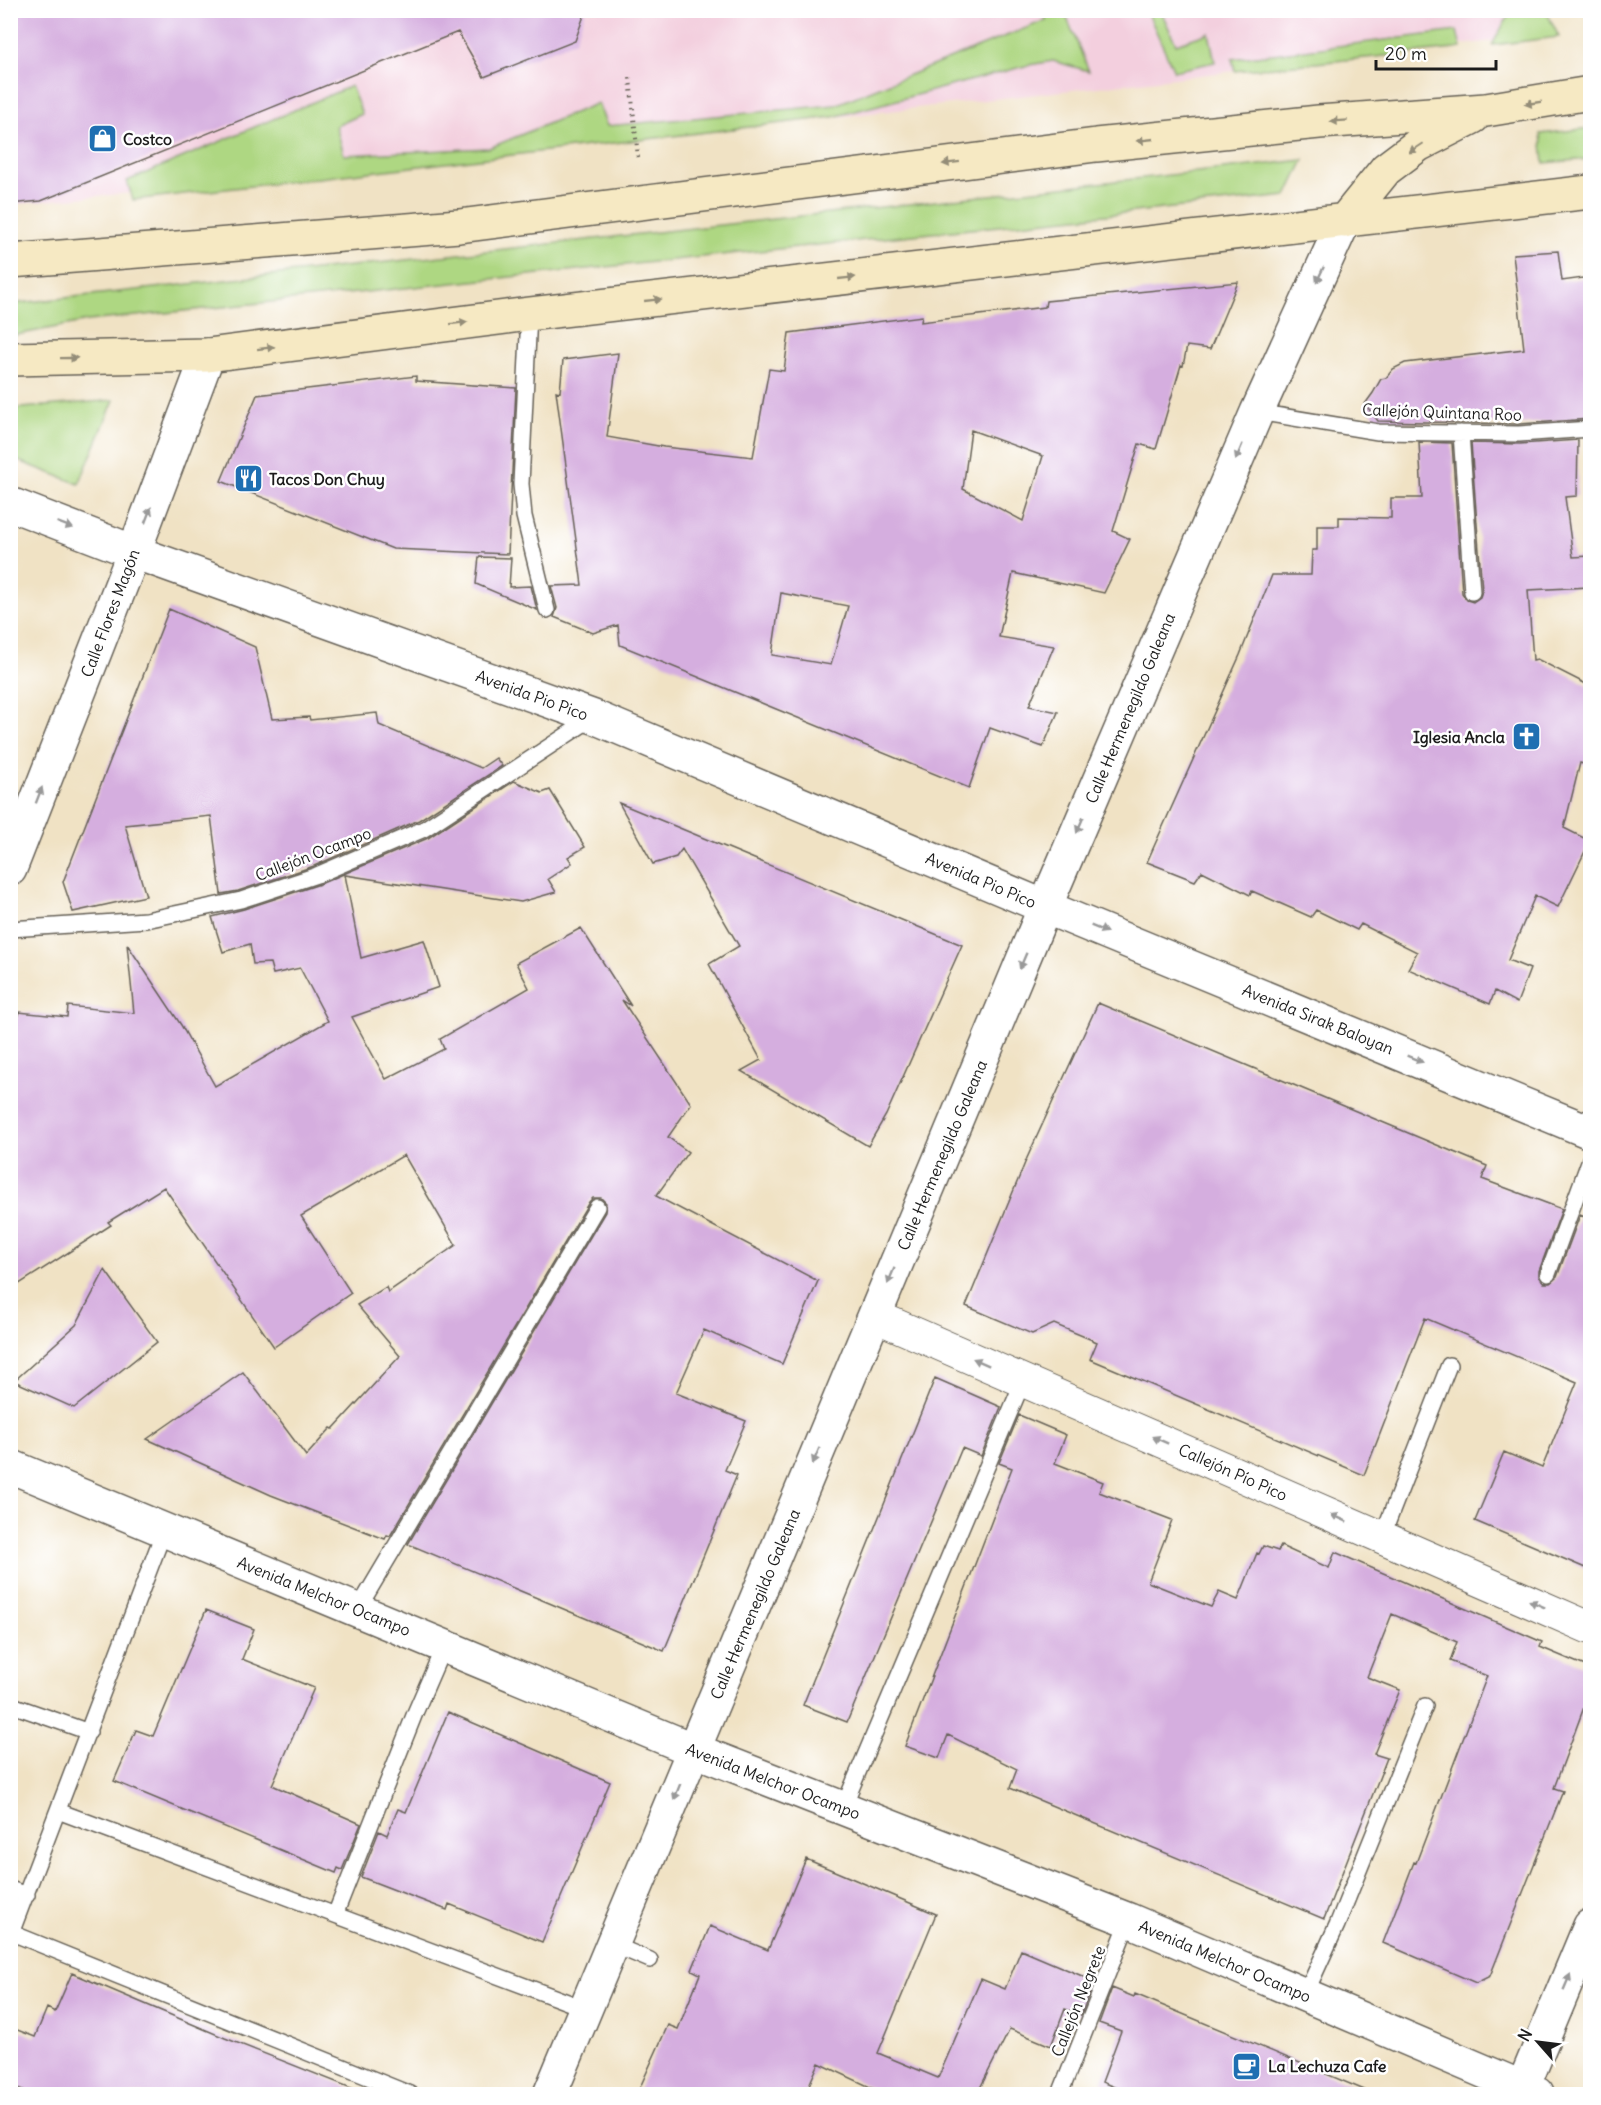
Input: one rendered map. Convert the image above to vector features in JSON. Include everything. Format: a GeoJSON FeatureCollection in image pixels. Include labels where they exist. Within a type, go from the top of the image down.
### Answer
{"type":"FeatureCollection","features":[{"type":"Feature","properties":{"kind":"main road"},"geometry":{"type":"LineString","coordinates":[[10,261],[459,226],[1096,145],[1319,122],[1486,110],[1590,93]]}},
{"type":"Feature","properties":{"kind":"main road"},"geometry":{"type":"LineString","coordinates":[[1344,221],[1386,169],[1418,145],[1486,110]]}},
{"type":"Feature","properties":{"kind":"main road"},"geometry":{"type":"LineString","coordinates":[[10,359],[208,355],[529,314],[1590,192]]}},
{"type":"Feature","properties":{"kind":"street","name":"Calle Hermenegildo Galeana"},"geometry":{"type":"LineString","coordinates":[[550,2094],[1045,907],[1257,412],[1344,221]]}},
{"type":"Feature","properties":{"kind":"street","name":"Calle Flores Magón"},"geometry":{"type":"LineString","coordinates":[[10,869],[208,355]]}},
{"type":"Feature","properties":{"kind":"street","name":"Avenida Pio Pico"},"geometry":{"type":"LineString","coordinates":[[10,504],[134,552],[594,717],[1045,907]]}},
{"type":"Feature","properties":{"kind":"street","name":"Avenida Sirak Baloyan"},"geometry":{"type":"LineString","coordinates":[[1045,907],[1590,1132]]}},
{"type":"Feature","properties":{"kind":"street","name":"Callejón Pío Pico"},"geometry":{"type":"LineString","coordinates":[[875,1316],[1590,1628]]}},
{"type":"Feature","properties":{"kind":"street","name":"Avenida Melchor Ocampo"},"geometry":{"type":"LineString","coordinates":[[10,1466],[694,1750],[1129,1920],[1527,2092]]}},
{"type":"Feature","properties":{"kind":"street"},"geometry":{"type":"LineString","coordinates":[[1527,2092],[1590,1926]]}},
{"type":"Feature","properties":{"kind":"lane"},"geometry":{"type":"LineString","coordinates":[[529,314],[521,484],[524,516],[547,610]]}},
{"type":"Feature","properties":{"kind":"lane","name":"Callejón Quintana Roo"},"geometry":{"type":"LineString","coordinates":[[1257,412],[1378,432],[1519,434],[1590,429]]}},
{"type":"Feature","properties":{"kind":"lane"},"geometry":{"type":"LineString","coordinates":[[1461,433],[1472,592]]}},
{"type":"Feature","properties":{"kind":"lane","name":"Callejón Ocampo"},"geometry":{"type":"LineString","coordinates":[[10,929],[146,920],[241,900],[317,875],[424,829],[594,717]]}},
{"type":"Feature","properties":{"kind":"lane"},"geometry":{"type":"LineString","coordinates":[[1548,1274],[1590,1159]]}},
{"type":"Feature","properties":{"kind":"lane"},"geometry":{"type":"LineString","coordinates":[[358,1609],[597,1207]]}},
{"type":"Feature","properties":{"kind":"lane"},"geometry":{"type":"LineString","coordinates":[[1382,1537],[1449,1365]]}},
{"type":"Feature","properties":{"kind":"lane"},"geometry":{"type":"LineString","coordinates":[[843,1808],[1023,1380]]}},
{"type":"Feature","properties":{"kind":"lane"},"geometry":{"type":"LineString","coordinates":[[164,1531],[11,1935],[410,2094]]}},
{"type":"Feature","properties":{"kind":"lane"},"geometry":{"type":"LineString","coordinates":[[335,1915],[444,1646]]}},
{"type":"Feature","properties":{"kind":"lane"},"geometry":{"type":"LineString","coordinates":[[10,1708],[15,1706],[89,1732]]}},
{"type":"Feature","properties":{"kind":"lane"},"geometry":{"type":"LineString","coordinates":[[1305,1995],[1337,1925],[1425,1706]]}},
{"type":"Feature","properties":{"kind":"lane"},"geometry":{"type":"LineString","coordinates":[[58,1811],[586,2009]]}},
{"type":"Feature","properties":{"kind":"lane"},"geometry":{"type":"LineString","coordinates":[[10,1889],[27,1895]]}},
{"type":"Feature","properties":{"kind":"lane","name":"Callejón Negrete"},"geometry":{"type":"LineString","coordinates":[[1060,2094],[1129,1920]]}},
{"type":"Feature","properties":{"kind":"lane"},"geometry":{"type":"LineString","coordinates":[[614,1945],[650,1960]]}},
{"type":"Feature","properties":{"kind":"path"},"geometry":{"type":"LineString","coordinates":[[630,78],[638,158]]}},
{"type":"Feature","properties":{"kind":"shaded area"},"geometry":{"type":"Polygon","coordinates":[[[1526,10],[1538,36],[364,172],[11,204],[11,11],[1526,10]]]}},
{"type":"Feature","properties":{"kind":"green space"},"geometry":{"type":"Polygon","coordinates":[[[1044,11],[1064,11],[1089,71],[1053,61],[1029,65],[833,117],[133,200],[127,181],[351,86],[362,114],[336,126],[344,155],[489,148],[598,103],[607,126],[835,105],[1046,20],[1044,11]]]}},
{"type":"Feature","properties":{"kind":"green space"},"geometry":{"type":"Polygon","coordinates":[[[1147,11],[1161,11],[1176,44],[1209,33],[1215,62],[1174,71],[1147,11]]]}},
{"type":"Feature","properties":{"kind":"green space"},"geometry":{"type":"Polygon","coordinates":[[[1511,11],[1546,11],[1559,37],[1492,45],[1511,11]]]}},
{"type":"Feature","properties":{"kind":"green space"},"geometry":{"type":"Polygon","coordinates":[[[1457,31],[1461,48],[1455,49],[1235,71],[1232,59],[1457,31]]]}},
{"type":"Feature","properties":{"kind":"green space"},"geometry":{"type":"Polygon","coordinates":[[[1590,128],[1590,159],[1544,163],[1541,134],[1590,128]]]}},
{"type":"Feature","properties":{"kind":"green space"},"geometry":{"type":"Polygon","coordinates":[[[1304,160],[1287,196],[88,321],[11,336],[11,304],[1304,160]]]}},
{"type":"Feature","properties":{"kind":"green space"},"geometry":{"type":"Polygon","coordinates":[[[114,400],[79,484],[11,458],[11,409],[114,400]]]}},
{"type":"Feature","properties":{"kind":"building","name":"Costco"},"geometry":{"type":"Polygon","coordinates":[[[10,10],[586,10],[575,41],[484,77],[458,32],[41,201],[10,204],[10,10]]]}},
{"type":"Feature","properties":{"kind":"building"},"geometry":{"type":"Polygon","coordinates":[[[1558,251],[1562,281],[1590,277],[1590,419],[1519,424],[1378,421],[1365,404],[1381,379],[1386,378],[1393,369],[1405,363],[1524,349],[1513,254],[1558,251]]]}},
{"type":"Feature","properties":{"kind":"building"},"geometry":{"type":"Polygon","coordinates":[[[1238,282],[1210,349],[1187,346],[1183,366],[1181,365],[1156,449],[1139,444],[1113,531],[1130,539],[1104,593],[1013,573],[999,637],[1054,646],[1029,706],[1058,712],[1043,747],[990,728],[969,788],[620,645],[618,625],[593,633],[554,617],[557,608],[551,586],[582,585],[556,391],[560,392],[563,360],[618,353],[607,437],[664,447],[753,457],[769,369],[784,371],[789,333],[922,316],[921,322],[1045,307],[1046,301],[1238,282]],[[971,430],[963,489],[1023,521],[1043,456],[971,430]],[[781,593],[772,655],[831,665],[848,606],[781,593]]]}},
{"type":"Feature","properties":{"kind":"building"},"geometry":{"type":"Polygon","coordinates":[[[416,376],[416,381],[516,388],[508,554],[393,549],[221,481],[257,395],[416,376]]]}},
{"type":"Feature","properties":{"kind":"building"},"geometry":{"type":"Polygon","coordinates":[[[1578,440],[1577,496],[1565,497],[1573,557],[1590,556],[1590,587],[1528,590],[1533,660],[1537,659],[1590,686],[1590,766],[1580,763],[1564,828],[1590,841],[1558,907],[1535,896],[1508,960],[1530,969],[1517,1003],[1495,991],[1490,1004],[1408,969],[1417,952],[1361,924],[1357,930],[1316,910],[1311,917],[1252,891],[1250,895],[1202,871],[1195,881],[1147,862],[1240,655],[1272,575],[1311,575],[1312,550],[1317,550],[1317,526],[1339,526],[1339,517],[1391,518],[1391,498],[1422,498],[1419,442],[1452,443],[1462,593],[1467,600],[1473,602],[1480,597],[1482,591],[1471,443],[1520,444],[1578,440]]]}},
{"type":"Feature","properties":{"kind":"building"},"geometry":{"type":"Polygon","coordinates":[[[479,557],[511,558],[509,587],[531,586],[537,610],[476,584],[479,557]]]}},
{"type":"Feature","properties":{"kind":"building"},"geometry":{"type":"Polygon","coordinates":[[[169,609],[255,647],[272,719],[309,717],[310,720],[377,713],[379,725],[481,768],[496,758],[502,766],[419,820],[314,866],[238,891],[221,894],[211,816],[125,825],[146,896],[73,912],[63,882],[169,609]]]}},
{"type":"Feature","properties":{"kind":"building"},"geometry":{"type":"Polygon","coordinates":[[[514,781],[542,793],[550,790],[585,847],[568,857],[572,863],[548,879],[556,892],[521,902],[345,875],[361,958],[424,940],[439,987],[352,1017],[386,1079],[444,1049],[440,1039],[529,988],[516,963],[581,928],[631,1006],[622,1000],[691,1104],[668,1137],[688,1152],[656,1196],[818,1281],[782,1364],[704,1330],[676,1393],[746,1421],[725,1470],[737,1475],[664,1651],[408,1544],[605,1212],[606,1203],[601,1198],[593,1198],[589,1202],[390,1536],[387,1535],[385,1539],[271,1495],[147,1439],[243,1372],[306,1456],[400,1356],[357,1305],[386,1287],[388,1292],[456,1245],[404,1155],[301,1216],[351,1293],[274,1347],[164,1187],[108,1222],[111,1225],[10,1290],[10,1034],[19,1012],[67,1017],[68,1006],[134,1013],[127,944],[181,1025],[215,1086],[328,1021],[300,968],[273,974],[270,963],[253,964],[250,944],[223,952],[212,917],[320,884],[428,838],[514,781]]]}},
{"type":"Feature","properties":{"kind":"building"},"geometry":{"type":"Polygon","coordinates":[[[619,803],[962,945],[886,1115],[868,1146],[741,1071],[761,1060],[709,964],[739,946],[682,849],[676,857],[653,864],[619,803]]]}},
{"type":"Feature","properties":{"kind":"building"},"geometry":{"type":"Polygon","coordinates":[[[1098,1003],[1487,1166],[1482,1179],[1562,1209],[1539,1271],[1539,1276],[1544,1283],[1550,1283],[1557,1277],[1580,1215],[1590,1219],[1590,1570],[1475,1521],[1504,1452],[1542,1468],[1577,1382],[1425,1318],[1364,1475],[1090,1359],[1097,1342],[1054,1324],[1032,1334],[966,1306],[1027,1158],[1098,1003]]]}},
{"type":"Feature","properties":{"kind":"building"},"geometry":{"type":"Polygon","coordinates":[[[105,1270],[157,1342],[74,1408],[14,1381],[76,1325],[105,1270]]]}},
{"type":"Feature","properties":{"kind":"building"},"geometry":{"type":"Polygon","coordinates":[[[935,1378],[1001,1407],[981,1456],[962,1448],[847,1722],[803,1705],[935,1378]]]}},
{"type":"Feature","properties":{"kind":"building"},"geometry":{"type":"Polygon","coordinates":[[[1019,1415],[1066,1435],[1055,1463],[1103,1482],[1099,1492],[1172,1520],[1148,1582],[1211,1607],[1219,1592],[1238,1600],[1257,1553],[1259,1554],[1263,1546],[1278,1551],[1281,1546],[1329,1568],[1335,1552],[1542,1642],[1540,1647],[1590,1668],[1590,1691],[1554,1788],[1563,1791],[1490,1976],[1476,1983],[1383,1943],[1487,1676],[1450,1661],[1457,1642],[1392,1614],[1367,1677],[1400,1690],[1374,1754],[1387,1758],[1324,1919],[1010,1788],[1017,1769],[948,1735],[939,1758],[905,1746],[1012,1468],[999,1463],[1019,1415]]]}},
{"type":"Feature","properties":{"kind":"building"},"geometry":{"type":"Polygon","coordinates":[[[206,1610],[254,1629],[242,1659],[314,1688],[272,1785],[361,1824],[342,1870],[338,1868],[336,1873],[114,1781],[136,1730],[153,1736],[206,1610]]]}},
{"type":"Feature","properties":{"kind":"building"},"geometry":{"type":"Polygon","coordinates":[[[448,1712],[610,1782],[542,1942],[449,1904],[447,1910],[361,1877],[379,1831],[387,1835],[398,1809],[406,1812],[448,1712]]]}},
{"type":"Feature","properties":{"kind":"building"},"geometry":{"type":"Polygon","coordinates":[[[806,1859],[936,1914],[878,2053],[938,2078],[981,1979],[1005,1989],[1021,1950],[1094,1981],[1081,2015],[1065,2009],[1051,2046],[1010,2029],[977,2094],[885,2094],[819,2063],[805,2094],[637,2094],[668,2025],[678,2029],[700,1974],[692,1970],[710,1926],[768,1950],[806,1859]]]}},
{"type":"Feature","properties":{"kind":"building"},"geometry":{"type":"Polygon","coordinates":[[[72,1973],[364,2094],[33,2094],[10,2085],[10,2027],[35,2037],[47,2008],[55,2012],[72,1973]]]}},
{"type":"Feature","properties":{"kind":"building"},"geometry":{"type":"Polygon","coordinates":[[[1112,1988],[1134,1997],[1135,1994],[1374,2094],[1131,2094],[1102,2082],[1121,2031],[1099,2023],[1112,1988]]]}},
{"type":"Feature","properties":{"kind":"place","name":"Costco"},"geometry":{"type":"Point","coordinates":[102,139]}},
{"type":"Feature","properties":{"kind":"place","name":"Tacos Don Chuy"},"geometry":{"type":"Point","coordinates":[248,479]}},
{"type":"Feature","properties":{"kind":"place","name":"Iglesia Ancla"},"geometry":{"type":"Point","coordinates":[1526,737]}},
{"type":"Feature","properties":{"kind":"place","name":"La Lechuza Cafe"},"geometry":{"type":"Point","coordinates":[1247,2066]}}]}
